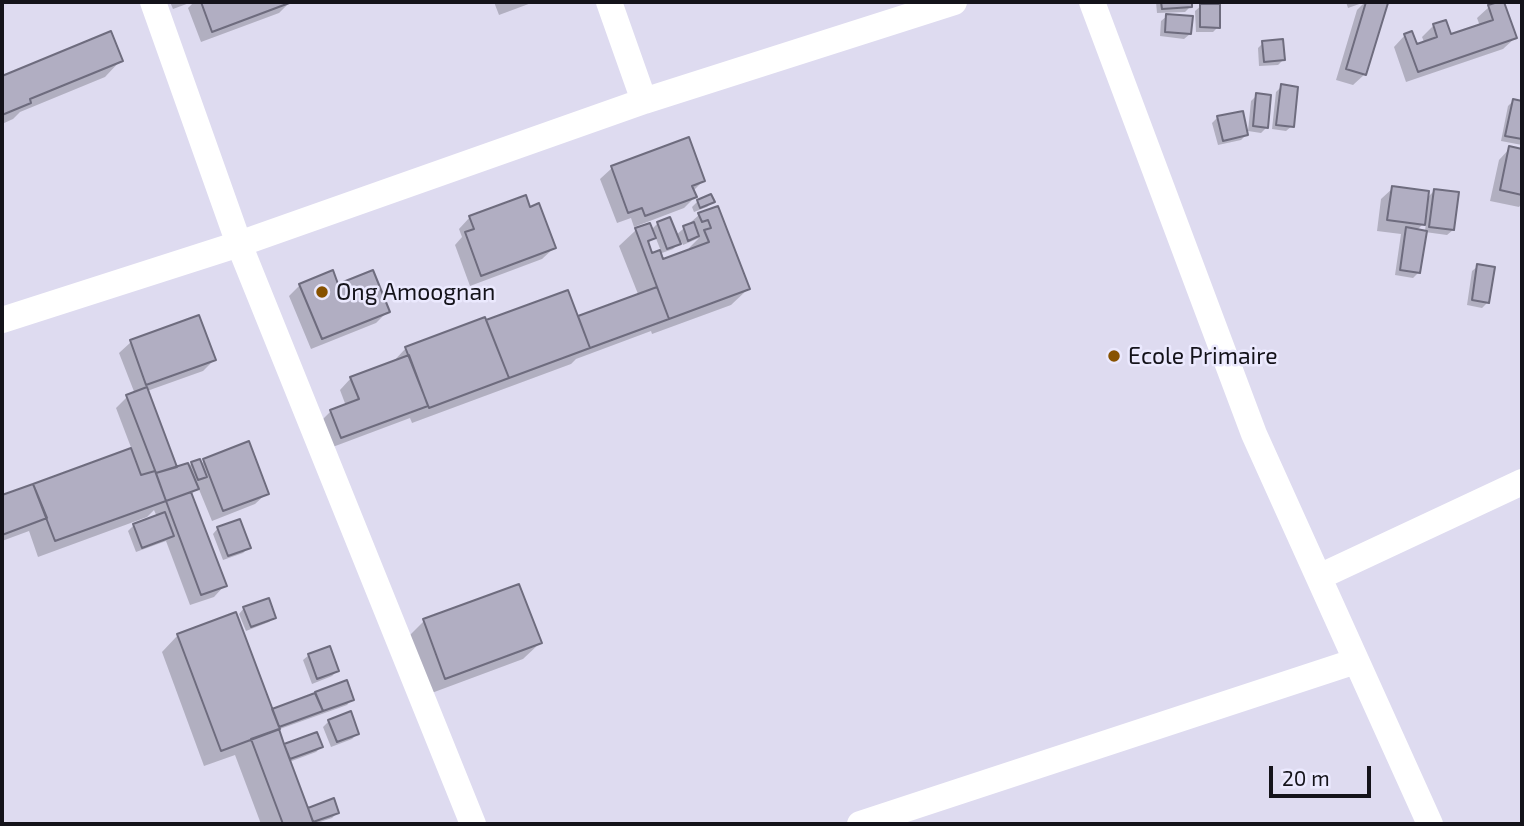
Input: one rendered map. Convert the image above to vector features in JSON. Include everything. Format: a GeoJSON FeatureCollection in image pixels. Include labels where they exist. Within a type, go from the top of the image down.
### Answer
{"type":"FeatureCollection","features":[{"type":"Feature","properties":{"kind":"street"},"geometry":{"type":"LineString","coordinates":[[153,2],[239,244],[464,819]]}},
{"type":"Feature","properties":{"kind":"street"},"geometry":{"type":"LineString","coordinates":[[609,2],[644,101]]}},
{"type":"Feature","properties":{"kind":"street"},"geometry":{"type":"LineString","coordinates":[[2,320],[239,244],[644,101],[954,2]]}},
{"type":"Feature","properties":{"kind":"street"},"geometry":{"type":"LineString","coordinates":[[1092,2],[1254,434],[1430,824]]}},
{"type":"Feature","properties":{"kind":"street"},"geometry":{"type":"LineString","coordinates":[[1319,577],[1522,482]]}},
{"type":"Feature","properties":{"kind":"street"},"geometry":{"type":"LineString","coordinates":[[860,824],[1356,661]]}},
{"type":"Feature","properties":{"kind":"building"},"geometry":{"type":"Polygon","coordinates":[[[201,2],[292,2],[212,32],[201,2]]]}},
{"type":"Feature","properties":{"kind":"building"},"geometry":{"type":"Polygon","coordinates":[[[1161,2],[1192,2],[1192,7],[1162,9],[1161,2]]]}},
{"type":"Feature","properties":{"kind":"building"},"geometry":{"type":"Polygon","coordinates":[[[1366,2],[1388,3],[1366,75],[1346,69],[1366,2]]]}},
{"type":"Feature","properties":{"kind":"building"},"geometry":{"type":"Polygon","coordinates":[[[1504,2],[1517,38],[1418,72],[1404,34],[1412,31],[1417,44],[1437,37],[1433,24],[1446,20],[1451,34],[1493,20],[1488,5],[1504,2]]]}},
{"type":"Feature","properties":{"kind":"building"},"geometry":{"type":"Polygon","coordinates":[[[1200,4],[1220,4],[1220,28],[1200,27],[1200,4]]]}},
{"type":"Feature","properties":{"kind":"building"},"geometry":{"type":"Polygon","coordinates":[[[1166,14],[1193,16],[1191,34],[1165,32],[1166,14]]]}},
{"type":"Feature","properties":{"kind":"building"},"geometry":{"type":"Polygon","coordinates":[[[111,31],[123,61],[30,99],[31,103],[2,115],[2,76],[111,31]]]}},
{"type":"Feature","properties":{"kind":"building"},"geometry":{"type":"Polygon","coordinates":[[[1283,39],[1285,60],[1264,62],[1262,41],[1283,39]]]}},
{"type":"Feature","properties":{"kind":"building"},"geometry":{"type":"Polygon","coordinates":[[[1281,84],[1298,87],[1294,127],[1276,125],[1281,84]]]}},
{"type":"Feature","properties":{"kind":"building"},"geometry":{"type":"Polygon","coordinates":[[[1256,93],[1271,95],[1268,128],[1253,126],[1256,93]]]}},
{"type":"Feature","properties":{"kind":"building"},"geometry":{"type":"Polygon","coordinates":[[[1513,99],[1522,101],[1522,139],[1505,136],[1513,99]]]}},
{"type":"Feature","properties":{"kind":"building"},"geometry":{"type":"Polygon","coordinates":[[[1243,111],[1248,135],[1223,141],[1217,116],[1243,111]]]}},
{"type":"Feature","properties":{"kind":"building"},"geometry":{"type":"Polygon","coordinates":[[[689,137],[705,181],[692,186],[697,197],[645,216],[642,208],[628,213],[611,166],[689,137]]]}},
{"type":"Feature","properties":{"kind":"building"},"geometry":{"type":"Polygon","coordinates":[[[1509,146],[1522,149],[1522,195],[1500,190],[1509,146]]]}},
{"type":"Feature","properties":{"kind":"building"},"geometry":{"type":"Polygon","coordinates":[[[1392,186],[1429,191],[1425,225],[1387,220],[1392,186]]]}},
{"type":"Feature","properties":{"kind":"building"},"geometry":{"type":"Polygon","coordinates":[[[1434,189],[1459,192],[1454,230],[1429,227],[1434,189]]]}},
{"type":"Feature","properties":{"kind":"building"},"geometry":{"type":"Polygon","coordinates":[[[711,194],[715,202],[700,208],[697,200],[711,194]]]}},
{"type":"Feature","properties":{"kind":"building"},"geometry":{"type":"Polygon","coordinates":[[[526,195],[530,207],[539,203],[556,248],[481,276],[465,232],[474,229],[469,216],[526,195]]]}},
{"type":"Feature","properties":{"kind":"building"},"geometry":{"type":"Polygon","coordinates":[[[718,206],[750,289],[669,319],[635,228],[650,223],[656,238],[648,241],[652,253],[660,250],[663,259],[709,242],[704,230],[711,228],[708,220],[702,222],[698,213],[718,206]]]}},
{"type":"Feature","properties":{"kind":"building"},"geometry":{"type":"Polygon","coordinates":[[[670,217],[681,244],[667,249],[657,222],[670,217]]]}},
{"type":"Feature","properties":{"kind":"building"},"geometry":{"type":"Polygon","coordinates":[[[694,222],[699,236],[688,241],[683,226],[694,222]]]}},
{"type":"Feature","properties":{"kind":"building"},"geometry":{"type":"Polygon","coordinates":[[[1406,227],[1427,231],[1420,273],[1400,270],[1406,227]]]}},
{"type":"Feature","properties":{"kind":"building"},"geometry":{"type":"Polygon","coordinates":[[[1477,264],[1495,267],[1489,303],[1472,300],[1477,264]]]}},
{"type":"Feature","properties":{"kind":"building"},"geometry":{"type":"Polygon","coordinates":[[[333,270],[338,284],[373,270],[390,312],[322,339],[299,284],[333,270]]]}},
{"type":"Feature","properties":{"kind":"building"},"geometry":{"type":"Polygon","coordinates":[[[657,287],[669,319],[590,348],[578,316],[657,287]]]}},
{"type":"Feature","properties":{"kind":"building"},"geometry":{"type":"Polygon","coordinates":[[[568,290],[590,348],[509,378],[486,320],[568,290]]]}},
{"type":"Feature","properties":{"kind":"building"},"geometry":{"type":"Polygon","coordinates":[[[199,315],[216,360],[146,385],[130,340],[199,315]]]}},
{"type":"Feature","properties":{"kind":"building"},"geometry":{"type":"Polygon","coordinates":[[[485,317],[509,378],[429,408],[405,347],[485,317]]]}},
{"type":"Feature","properties":{"kind":"building"},"geometry":{"type":"Polygon","coordinates":[[[409,355],[428,406],[341,438],[330,410],[359,399],[350,377],[409,355]]]}},
{"type":"Feature","properties":{"kind":"building"},"geometry":{"type":"Polygon","coordinates":[[[147,387],[177,467],[156,473],[126,395],[147,387]]]}},
{"type":"Feature","properties":{"kind":"building"},"geometry":{"type":"Polygon","coordinates":[[[249,441],[269,494],[223,511],[203,459],[249,441]]]}},
{"type":"Feature","properties":{"kind":"building"},"geometry":{"type":"Polygon","coordinates":[[[131,448],[141,475],[155,471],[166,501],[55,541],[33,484],[131,448]]]}},
{"type":"Feature","properties":{"kind":"building"},"geometry":{"type":"Polygon","coordinates":[[[200,459],[207,477],[198,480],[191,462],[200,459]]]}},
{"type":"Feature","properties":{"kind":"building"},"geometry":{"type":"Polygon","coordinates":[[[188,463],[199,489],[166,501],[156,473],[188,463]]]}},
{"type":"Feature","properties":{"kind":"building"},"geometry":{"type":"Polygon","coordinates":[[[33,484],[47,518],[2,535],[2,495],[33,484]]]}},
{"type":"Feature","properties":{"kind":"building"},"geometry":{"type":"Polygon","coordinates":[[[191,492],[227,586],[201,595],[166,501],[191,492]]]}},
{"type":"Feature","properties":{"kind":"building"},"geometry":{"type":"Polygon","coordinates":[[[165,512],[174,536],[142,548],[133,524],[165,512]]]}},
{"type":"Feature","properties":{"kind":"building"},"geometry":{"type":"Polygon","coordinates":[[[240,519],[251,548],[228,556],[217,527],[240,519]]]}},
{"type":"Feature","properties":{"kind":"building"},"geometry":{"type":"Polygon","coordinates":[[[519,584],[542,643],[445,679],[423,619],[519,584]]]}},
{"type":"Feature","properties":{"kind":"building"},"geometry":{"type":"Polygon","coordinates":[[[269,598],[276,618],[251,627],[243,607],[269,598]]]}},
{"type":"Feature","properties":{"kind":"building"},"geometry":{"type":"Polygon","coordinates":[[[236,612],[280,729],[221,751],[177,634],[236,612]]]}},
{"type":"Feature","properties":{"kind":"building"},"geometry":{"type":"Polygon","coordinates":[[[330,646],[339,671],[317,679],[308,654],[330,646]]]}},
{"type":"Feature","properties":{"kind":"building"},"geometry":{"type":"Polygon","coordinates":[[[347,680],[354,700],[323,711],[315,692],[347,680]]]}},
{"type":"Feature","properties":{"kind":"building"},"geometry":{"type":"Polygon","coordinates":[[[315,693],[323,711],[279,727],[272,709],[315,693]]]}},
{"type":"Feature","properties":{"kind":"building"},"geometry":{"type":"Polygon","coordinates":[[[351,711],[359,734],[337,742],[328,720],[351,711]]]}},
{"type":"Feature","properties":{"kind":"building"},"geometry":{"type":"Polygon","coordinates":[[[279,729],[314,824],[283,824],[251,739],[279,729]]]}},
{"type":"Feature","properties":{"kind":"building"},"geometry":{"type":"Polygon","coordinates":[[[317,732],[323,747],[290,759],[284,744],[317,732]]]}},
{"type":"Feature","properties":{"kind":"building"},"geometry":{"type":"Polygon","coordinates":[[[334,798],[339,813],[313,822],[308,808],[334,798]]]}},
{"type":"Feature","properties":{"kind":"place","name":"Ong Amoognan"},"geometry":{"type":"Point","coordinates":[322,292]}},
{"type":"Feature","properties":{"kind":"place","name":"Ecole Primaire"},"geometry":{"type":"Point","coordinates":[1114,356]}}]}
